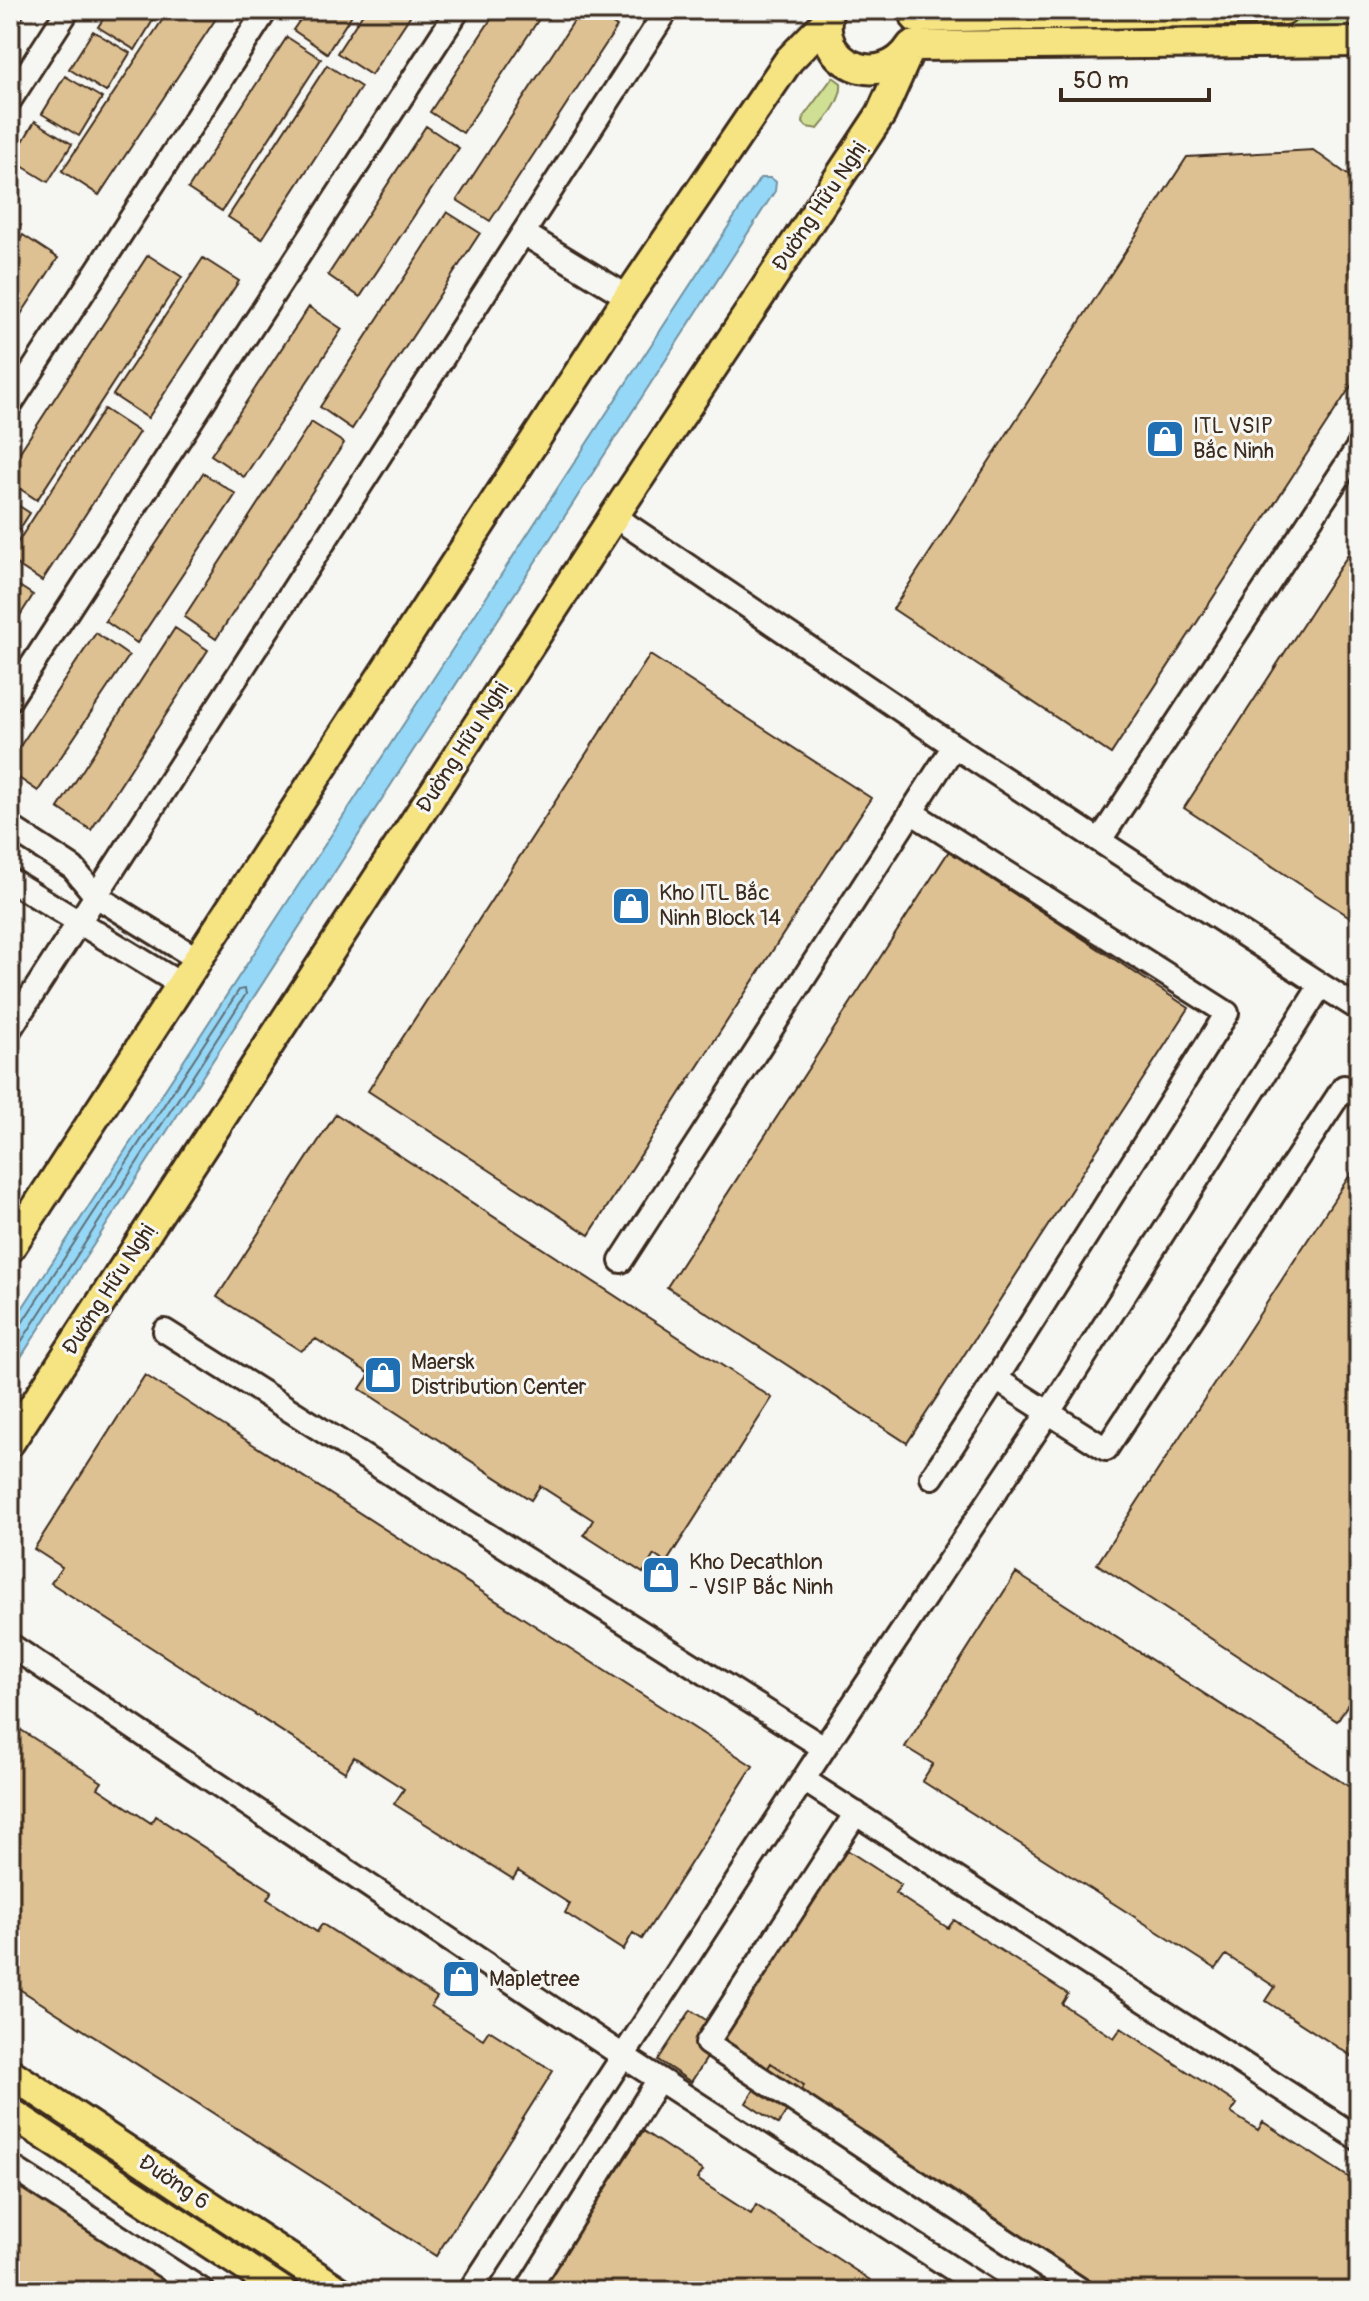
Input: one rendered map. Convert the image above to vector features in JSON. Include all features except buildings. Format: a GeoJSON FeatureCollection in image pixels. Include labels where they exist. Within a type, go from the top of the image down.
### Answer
{"type":"FeatureCollection","features":[{"type":"Feature","properties":{"kind":"main road"},"geometry":{"type":"LineString","coordinates":[[915,14],[1284,10]]}},
{"type":"Feature","properties":{"kind":"main road"},"geometry":{"type":"LineString","coordinates":[[819,14],[835,52],[856,68],[882,69],[898,61],[911,47],[1359,42]]}},
{"type":"Feature","properties":{"kind":"main road"},"geometry":{"type":"LineString","coordinates":[[10,1248],[628,297],[819,14]]}},
{"type":"Feature","properties":{"kind":"main road","name":"Đường Hữu Nghị"},"geometry":{"type":"LineString","coordinates":[[10,1442],[614,516],[881,114],[911,47],[916,32],[915,14]]}},
{"type":"Feature","properties":{"kind":"main road","name":"Đường 6"},"geometry":{"type":"LineString","coordinates":[[10,2073],[333,2289]]}},
{"type":"Feature","properties":{"kind":"main road","name":"Đường 6"},"geometry":{"type":"LineString","coordinates":[[10,2112],[282,2291]]}},
{"type":"Feature","properties":{"kind":"street"},"geometry":{"type":"LineString","coordinates":[[10,100],[68,10]]}},
{"type":"Feature","properties":{"kind":"street"},"geometry":{"type":"LineString","coordinates":[[10,405],[266,10]]}},
{"type":"Feature","properties":{"kind":"street"},"geometry":{"type":"LineString","coordinates":[[10,699],[458,10]]}},
{"type":"Feature","properties":{"kind":"street"},"geometry":{"type":"LineString","coordinates":[[10,1029],[665,13]]}},
{"type":"Feature","properties":{"kind":"street"},"geometry":{"type":"LineString","coordinates":[[523,233],[628,297]]}},
{"type":"Feature","properties":{"kind":"street"},"geometry":{"type":"LineString","coordinates":[[1100,840],[1359,446]]}},
{"type":"Feature","properties":{"kind":"street"},"geometry":{"type":"LineString","coordinates":[[614,516],[954,746],[1359,1009]]}},
{"type":"Feature","properties":{"kind":"street"},"geometry":{"type":"LineString","coordinates":[[621,1261],[954,746]]}},
{"type":"Feature","properties":{"kind":"street"},"geometry":{"type":"LineString","coordinates":[[911,812],[1227,1013],[932,1477]]}},
{"type":"Feature","properties":{"kind":"street"},"geometry":{"type":"LineString","coordinates":[[10,827],[73,868],[96,896],[196,958]]}},
{"type":"Feature","properties":{"kind":"street"},"geometry":{"type":"LineString","coordinates":[[10,880],[180,984]]}},
{"type":"Feature","properties":{"kind":"street"},"geometry":{"type":"LineString","coordinates":[[470,2291],[824,1748],[1048,1413],[1321,985]]}},
{"type":"Feature","properties":{"kind":"street"},"geometry":{"type":"LineString","coordinates":[[996,1379],[1106,1449],[1344,1087],[1359,1097]]}},
{"type":"Feature","properties":{"kind":"street"},"geometry":{"type":"LineString","coordinates":[[165,1331],[824,1748]]}},
{"type":"Feature","properties":{"kind":"street"},"geometry":{"type":"LineString","coordinates":[[10,1645],[623,2056],[987,2291]]}},
{"type":"Feature","properties":{"kind":"street"},"geometry":{"type":"LineString","coordinates":[[804,1780],[1359,2139]]}},
{"type":"Feature","properties":{"kind":"street"},"geometry":{"type":"LineString","coordinates":[[856,1813],[707,2043],[1082,2291]]}},
{"type":"Feature","properties":{"kind":"street"},"geometry":{"type":"LineString","coordinates":[[527,2291],[659,2079]]}},
{"type":"Feature","properties":{"kind":"street"},"geometry":{"type":"LineString","coordinates":[[10,2166],[203,2291]]}},
{"type":"Feature","properties":{"kind":"green space"},"geometry":{"type":"Polygon","coordinates":[[[1359,18],[1359,33],[1260,31],[1261,21],[1359,18]]]}},
{"type":"Feature","properties":{"kind":"green space"},"geometry":{"type":"Polygon","coordinates":[[[833,77],[841,83],[834,107],[818,129],[807,127],[803,123],[804,116],[833,77]]]}},
{"type":"Feature","properties":{"kind":"water"},"geometry":{"type":"Polygon","coordinates":[[[760,178],[771,178],[776,182],[775,191],[10,1374],[10,1327],[760,178]]]}},
{"type":"Feature","properties":{"kind":"place","name":"ITL VSIP Bắc Ninh"},"geometry":{"type":"Point","coordinates":[1165,439]}},
{"type":"Feature","properties":{"kind":"place","name":"Kho ITL Bắc Ninh Block 14"},"geometry":{"type":"Point","coordinates":[631,906]}},
{"type":"Feature","properties":{"kind":"place","name":"Maersk Distribution Center"},"geometry":{"type":"Point","coordinates":[383,1375]}},
{"type":"Feature","properties":{"kind":"place","name":"Kho Decathlon - VSIP Bắc Ninh"},"geometry":{"type":"Point","coordinates":[661,1575]}},
{"type":"Feature","properties":{"kind":"place","name":"Mapletree"},"geometry":{"type":"Point","coordinates":[461,1979]}}]}
